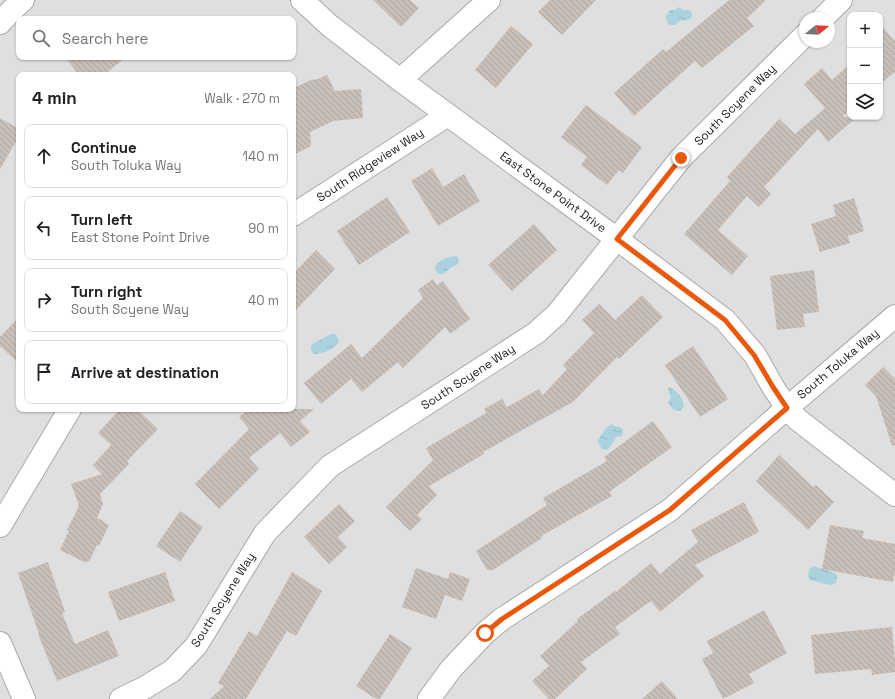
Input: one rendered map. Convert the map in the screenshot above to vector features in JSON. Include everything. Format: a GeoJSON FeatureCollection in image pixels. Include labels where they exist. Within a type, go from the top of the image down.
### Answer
{"type":"FeatureCollection","features":[{"type":"Feature","properties":{"kind":"street"},"geometry":{"type":"LineString","coordinates":[[0,23],[23,0]]}},
{"type":"Feature","properties":{"kind":"street","name":"East Stone Point Drive"},"geometry":{"type":"LineString","coordinates":[[302,0],[328,25],[400,80],[725,320],[754,355],[787,408],[797,419],[895,494]]}},
{"type":"Feature","properties":{"kind":"street"},"geometry":{"type":"LineString","coordinates":[[400,80],[490,0]]}},
{"type":"Feature","properties":{"kind":"street"},"geometry":{"type":"LineString","coordinates":[[829,12],[841,0]]}},
{"type":"Feature","properties":{"kind":"street","name":"South Scyene Way"},"geometry":{"type":"LineString","coordinates":[[120,699],[144,688],[172,671],[196,646],[265,533],[330,466],[536,333],[558,314],[681,158],[799,42]]}},
{"type":"Feature","properties":{"kind":"street","name":"South Ridgeview Way"},"geometry":{"type":"LineString","coordinates":[[296,213],[448,115]]}},
{"type":"Feature","properties":{"kind":"street","name":"South Toluka Way"},"geometry":{"type":"LineString","coordinates":[[429,699],[451,670],[485,633],[502,619],[670,510],[895,316]]}},
{"type":"Feature","properties":{"kind":"street"},"geometry":{"type":"LineString","coordinates":[[0,526],[68,412]]}},
{"type":"Feature","properties":{"kind":"street"},"geometry":{"type":"LineString","coordinates":[[0,643],[24,699]]}},
{"type":"Feature","properties":{"kind":"shaded area"},"geometry":{"type":"Polygon","coordinates":[[[0,0],[895,0],[895,699],[0,699],[0,0]]]}},
{"type":"Feature","properties":{"kind":"water"},"geometry":{"type":"Polygon","coordinates":[[[679,7],[683,10],[690,10],[692,17],[689,20],[680,21],[675,25],[670,25],[667,22],[666,16],[670,10],[675,10],[679,7]]]}},
{"type":"Feature","properties":{"kind":"water"},"geometry":{"type":"Polygon","coordinates":[[[457,256],[459,260],[457,265],[441,275],[437,273],[435,269],[440,261],[457,256]]]}},
{"type":"Feature","properties":{"kind":"water"},"geometry":{"type":"Polygon","coordinates":[[[331,334],[335,334],[338,338],[339,342],[335,347],[317,354],[314,354],[311,351],[311,346],[314,343],[331,334]]]}},
{"type":"Feature","properties":{"kind":"water"},"geometry":{"type":"Polygon","coordinates":[[[670,387],[681,397],[684,406],[680,411],[671,407],[668,402],[671,397],[668,388],[670,387]]]}},
{"type":"Feature","properties":{"kind":"water"},"geometry":{"type":"Polygon","coordinates":[[[613,424],[613,426],[620,427],[623,430],[622,436],[616,437],[607,450],[602,449],[597,441],[606,429],[613,424]]]}},
{"type":"Feature","properties":{"kind":"water"},"geometry":{"type":"Polygon","coordinates":[[[814,566],[835,573],[837,576],[836,583],[830,585],[810,580],[808,575],[810,568],[814,566]]]}},
{"type":"Feature","properties":{"kind":"building"},"geometry":{"type":"Polygon","coordinates":[[[373,0],[410,0],[419,8],[401,27],[373,0]]]}},
{"type":"Feature","properties":{"kind":"building"},"geometry":{"type":"Polygon","coordinates":[[[550,0],[596,0],[562,35],[538,12],[550,0]]]}},
{"type":"Feature","properties":{"kind":"building"},"geometry":{"type":"Polygon","coordinates":[[[729,0],[766,0],[747,18],[754,26],[702,68],[695,61],[634,116],[614,93],[663,49],[666,52],[729,0]]]}},
{"type":"Feature","properties":{"kind":"building"},"geometry":{"type":"Polygon","coordinates":[[[511,26],[533,44],[496,88],[475,70],[511,26]]]}},
{"type":"Feature","properties":{"kind":"building"},"geometry":{"type":"Polygon","coordinates":[[[883,27],[895,41],[895,72],[883,82],[883,27]]]}},
{"type":"Feature","properties":{"kind":"building"},"geometry":{"type":"Polygon","coordinates":[[[67,60],[122,60],[108,72],[77,72],[67,60]]]}},
{"type":"Feature","properties":{"kind":"building"},"geometry":{"type":"Polygon","coordinates":[[[847,67],[847,113],[842,117],[847,117],[847,120],[854,120],[828,142],[818,129],[764,187],[771,194],[759,207],[747,196],[718,230],[748,256],[732,275],[684,234],[730,181],[727,177],[779,119],[795,134],[825,108],[804,84],[822,68],[832,80],[847,67]]]}},
{"type":"Feature","properties":{"kind":"building"},"geometry":{"type":"Polygon","coordinates":[[[327,75],[335,91],[361,89],[363,118],[333,121],[310,132],[311,146],[296,154],[296,87],[311,80],[327,75]]]}},
{"type":"Feature","properties":{"kind":"building"},"geometry":{"type":"Polygon","coordinates":[[[586,105],[642,147],[623,173],[619,170],[607,185],[581,165],[587,157],[561,137],[586,105]]]}},
{"type":"Feature","properties":{"kind":"building"},"geometry":{"type":"Polygon","coordinates":[[[0,118],[16,127],[16,141],[0,169],[0,118]]]}},
{"type":"Feature","properties":{"kind":"building"},"geometry":{"type":"Polygon","coordinates":[[[432,168],[443,187],[464,174],[480,201],[438,226],[411,181],[432,168]]]}},
{"type":"Feature","properties":{"kind":"building"},"geometry":{"type":"Polygon","coordinates":[[[387,197],[410,232],[359,265],[337,231],[387,197]]]}},
{"type":"Feature","properties":{"kind":"building"},"geometry":{"type":"Polygon","coordinates":[[[854,198],[864,231],[848,236],[850,243],[820,252],[811,224],[836,216],[833,205],[854,198]]]}},
{"type":"Feature","properties":{"kind":"building"},"geometry":{"type":"Polygon","coordinates":[[[534,224],[557,250],[512,291],[488,265],[534,224]]]}},
{"type":"Feature","properties":{"kind":"building"},"geometry":{"type":"Polygon","coordinates":[[[316,250],[335,269],[296,310],[296,271],[316,250]]]}},
{"type":"Feature","properties":{"kind":"building"},"geometry":{"type":"Polygon","coordinates":[[[814,270],[819,312],[803,314],[805,327],[777,330],[770,276],[814,270]]]}},
{"type":"Feature","properties":{"kind":"building"},"geometry":{"type":"Polygon","coordinates":[[[433,279],[437,285],[443,281],[470,319],[450,334],[445,327],[403,368],[398,362],[362,392],[351,379],[321,404],[304,383],[351,344],[362,358],[423,298],[418,290],[433,279]]]}},
{"type":"Feature","properties":{"kind":"building"},"geometry":{"type":"Polygon","coordinates":[[[642,295],[663,317],[619,359],[617,357],[573,402],[483,452],[484,454],[429,486],[437,495],[417,515],[422,519],[410,531],[386,507],[433,460],[426,448],[486,413],[484,409],[502,399],[507,407],[539,389],[543,395],[567,369],[563,365],[594,333],[582,320],[599,304],[615,320],[642,295]]]}},
{"type":"Feature","properties":{"kind":"building"},"geometry":{"type":"Polygon","coordinates":[[[16,320],[16,361],[0,346],[0,337],[16,320]]]}},
{"type":"Feature","properties":{"kind":"building"},"geometry":{"type":"Polygon","coordinates":[[[693,346],[728,399],[700,417],[665,365],[693,346]]]}},
{"type":"Feature","properties":{"kind":"building"},"geometry":{"type":"Polygon","coordinates":[[[883,367],[895,379],[895,445],[892,446],[876,396],[865,385],[883,367]]]}},
{"type":"Feature","properties":{"kind":"building"},"geometry":{"type":"Polygon","coordinates":[[[296,409],[314,409],[300,421],[310,432],[291,447],[280,433],[249,458],[259,469],[219,509],[195,484],[249,429],[239,417],[245,412],[296,412],[296,409]]]}},
{"type":"Feature","properties":{"kind":"building"},"geometry":{"type":"Polygon","coordinates":[[[117,412],[140,412],[158,429],[127,461],[129,464],[100,494],[103,504],[97,518],[109,525],[99,546],[97,545],[89,562],[87,561],[86,563],[60,550],[69,531],[67,530],[79,506],[71,484],[102,474],[93,465],[111,445],[98,433],[117,412]]]}},
{"type":"Feature","properties":{"kind":"building"},"geometry":{"type":"Polygon","coordinates":[[[653,421],[672,447],[609,492],[612,496],[541,536],[542,538],[493,570],[487,570],[476,551],[547,505],[543,498],[607,461],[604,457],[653,421]]]}},
{"type":"Feature","properties":{"kind":"building"},"geometry":{"type":"Polygon","coordinates":[[[779,455],[813,487],[816,485],[834,502],[808,530],[756,481],[779,455]]]}},
{"type":"Feature","properties":{"kind":"building"},"geometry":{"type":"Polygon","coordinates":[[[744,502],[759,532],[695,565],[704,576],[660,612],[651,601],[615,627],[620,634],[581,662],[587,669],[555,699],[549,699],[532,681],[549,666],[540,656],[578,621],[577,619],[615,591],[616,592],[651,563],[660,574],[698,542],[691,530],[744,502]]]}},
{"type":"Feature","properties":{"kind":"building"},"geometry":{"type":"Polygon","coordinates":[[[339,504],[355,521],[338,537],[347,547],[329,564],[304,537],[339,504]]]}},
{"type":"Feature","properties":{"kind":"building"},"geometry":{"type":"Polygon","coordinates":[[[180,511],[203,527],[180,562],[156,546],[180,511]]]}},
{"type":"Feature","properties":{"kind":"building"},"geometry":{"type":"Polygon","coordinates":[[[830,525],[864,531],[862,538],[895,544],[895,572],[893,582],[822,569],[830,525]]]}},
{"type":"Feature","properties":{"kind":"building"},"geometry":{"type":"Polygon","coordinates":[[[48,562],[65,612],[62,613],[75,644],[108,630],[119,656],[57,681],[38,634],[18,573],[48,562]]]}},
{"type":"Feature","properties":{"kind":"building"},"geometry":{"type":"Polygon","coordinates":[[[416,568],[448,579],[450,572],[470,579],[462,601],[445,595],[436,619],[402,607],[416,568]]]}},
{"type":"Feature","properties":{"kind":"building"},"geometry":{"type":"Polygon","coordinates":[[[165,572],[175,601],[119,621],[108,592],[165,572]]]}},
{"type":"Feature","properties":{"kind":"building"},"geometry":{"type":"Polygon","coordinates":[[[292,572],[322,591],[296,636],[287,631],[246,699],[210,699],[224,686],[218,683],[249,631],[257,636],[292,572]]]}},
{"type":"Feature","properties":{"kind":"building"},"geometry":{"type":"Polygon","coordinates":[[[764,610],[787,653],[749,674],[754,683],[723,699],[702,659],[713,653],[707,641],[764,610]]]}},
{"type":"Feature","properties":{"kind":"building"},"geometry":{"type":"Polygon","coordinates":[[[892,627],[895,672],[872,675],[871,669],[815,674],[811,635],[892,627]]]}},
{"type":"Feature","properties":{"kind":"building"},"geometry":{"type":"Polygon","coordinates":[[[390,634],[412,648],[380,699],[376,699],[356,686],[390,634]]]}},
{"type":"Feature","properties":{"kind":"building"},"geometry":{"type":"Polygon","coordinates":[[[662,681],[678,699],[642,699],[662,681]]]}},
{"type":"Feature","properties":{"kind":"route"},"geometry":{"type":"LineString","coordinates":[[485,633],[502,619],[670,510],[787,408],[754,355],[725,320],[617,239],[681,158]]}}]}
